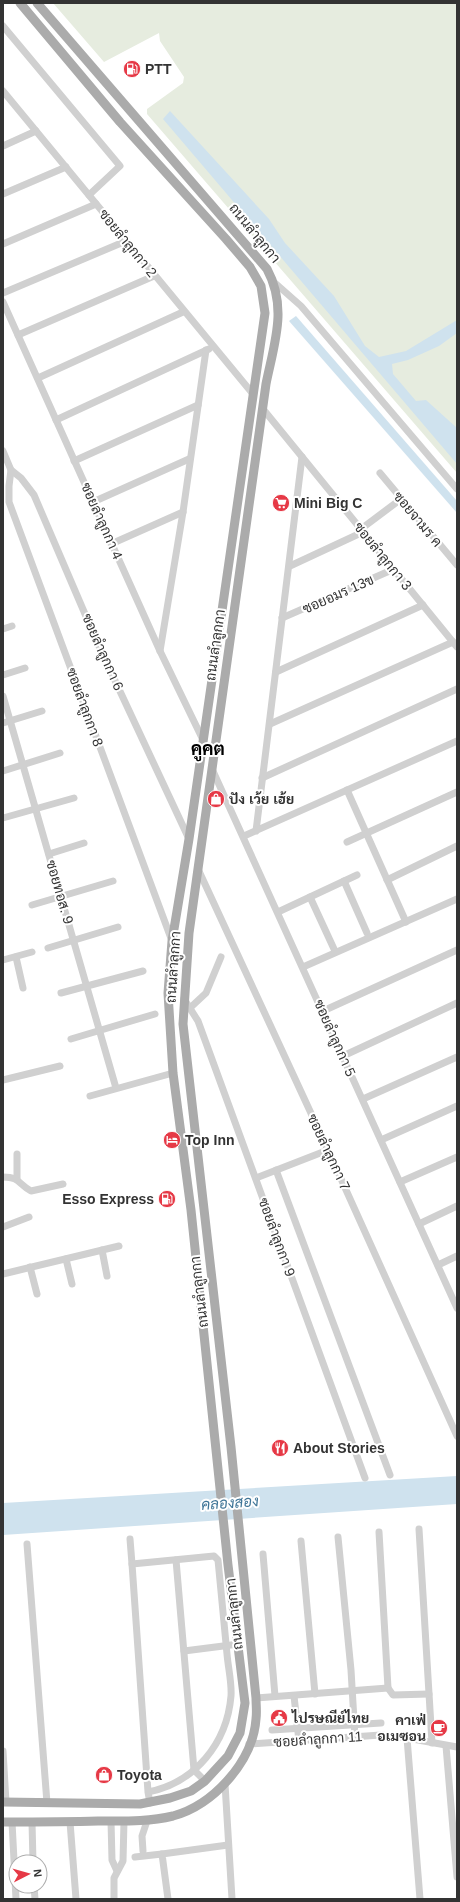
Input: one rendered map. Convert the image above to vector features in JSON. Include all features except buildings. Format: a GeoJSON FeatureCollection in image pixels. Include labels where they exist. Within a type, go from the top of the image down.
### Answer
{"type":"FeatureCollection","features":[{"type":"Feature","properties":{"kind":"main road","name":"ถนนลำลูกกา"},"geometry":{"type":"LineString","coordinates":[[5,1802],[150,1803],[191,1791],[205,1781],[228,1756],[240,1733],[245,1703],[239,1644],[228,1565],[191,1210],[173,1073],[168,1013],[172,941],[189,839],[253,394],[265,323],[265,301],[261,286],[250,267],[226,238],[136,139],[20,3]]}},
{"type":"Feature","properties":{"kind":"main road","name":"ถนนลำลูกกา"},"geometry":{"type":"LineString","coordinates":[[8,1822],[147,1821],[174,1815],[194,1808],[212,1796],[225,1784],[239,1766],[249,1744],[256,1721],[256,1698],[231,1447],[183,1024],[189,933],[263,409],[278,328],[279,309],[275,283],[268,269],[37,3]]}},
{"type":"Feature","properties":{"kind":"main road"},"geometry":{"type":"LineString","coordinates":[[136,139],[147,129]]}},
{"type":"Feature","properties":{"kind":"main road"},"geometry":{"type":"LineString","coordinates":[[181,1128],[194,1126]]}},
{"type":"Feature","properties":{"kind":"street"},"geometry":{"type":"LineString","coordinates":[[3,26],[120,166],[89,195]]}},
{"type":"Feature","properties":{"kind":"street","name":"ซอยลำลูกกา 2"},"geometry":{"type":"LineString","coordinates":[[4,94],[89,195],[183,312],[210,349],[253,394]]}},
{"type":"Feature","properties":{"kind":"street"},"geometry":{"type":"LineString","coordinates":[[3,146],[36,131]]}},
{"type":"Feature","properties":{"kind":"street"},"geometry":{"type":"LineString","coordinates":[[3,194],[66,167]]}},
{"type":"Feature","properties":{"kind":"street"},"geometry":{"type":"LineString","coordinates":[[3,244],[96,204]]}},
{"type":"Feature","properties":{"kind":"street"},"geometry":{"type":"LineString","coordinates":[[3,293],[126,241]]}},
{"type":"Feature","properties":{"kind":"street"},"geometry":{"type":"LineString","coordinates":[[18,335],[154,276]]}},
{"type":"Feature","properties":{"kind":"street"},"geometry":{"type":"LineString","coordinates":[[275,283],[301,306],[457,489]]}},
{"type":"Feature","properties":{"kind":"street","name":"ซอยลำลูกกา 4"},"geometry":{"type":"LineString","coordinates":[[3,302],[160,651],[203,740]]}},
{"type":"Feature","properties":{"kind":"street"},"geometry":{"type":"LineString","coordinates":[[38,378],[183,312]]}},
{"type":"Feature","properties":{"kind":"street"},"geometry":{"type":"LineString","coordinates":[[160,651],[183,512],[189,459],[198,405],[210,349]]}},
{"type":"Feature","properties":{"kind":"street"},"geometry":{"type":"LineString","coordinates":[[56,420],[210,349]]}},
{"type":"Feature","properties":{"kind":"street"},"geometry":{"type":"LineString","coordinates":[[74,461],[198,405]]}},
{"type":"Feature","properties":{"kind":"street","name":"ซอยลำลูกกา 3"},"geometry":{"type":"LineString","coordinates":[[263,409],[455,644]]}},
{"type":"Feature","properties":{"kind":"street"},"geometry":{"type":"LineString","coordinates":[[3,452],[11,470]]}},
{"type":"Feature","properties":{"kind":"street"},"geometry":{"type":"LineString","coordinates":[[256,831],[282,618],[290,566],[302,457]]}},
{"type":"Feature","properties":{"kind":"street"},"geometry":{"type":"LineString","coordinates":[[93,502],[189,459]]}},
{"type":"Feature","properties":{"kind":"street","name":"ซอยลำลูกกา 8"},"geometry":{"type":"LineString","coordinates":[[11,470],[6,503],[172,941]]}},
{"type":"Feature","properties":{"kind":"street","name":"ซอยลำลูกกา 6"},"geometry":{"type":"LineString","coordinates":[[11,470],[21,478],[34,495],[97,642],[189,839]]}},
{"type":"Feature","properties":{"kind":"street","name":"ซอยจามร ค"},"geometry":{"type":"LineString","coordinates":[[380,473],[457,565]]}},
{"type":"Feature","properties":{"kind":"street"},"geometry":{"type":"LineString","coordinates":[[290,566],[362,531],[401,499]]}},
{"type":"Feature","properties":{"kind":"street"},"geometry":{"type":"LineString","coordinates":[[112,544],[183,512]]}},
{"type":"Feature","properties":{"kind":"street","name":"ซอยอมร 13ข"},"geometry":{"type":"LineString","coordinates":[[282,618],[394,569]]}},
{"type":"Feature","properties":{"kind":"street"},"geometry":{"type":"LineString","coordinates":[[276,672],[423,605]]}},
{"type":"Feature","properties":{"kind":"street"},"geometry":{"type":"LineString","coordinates":[[3,629],[12,626]]}},
{"type":"Feature","properties":{"kind":"street"},"geometry":{"type":"LineString","coordinates":[[270,724],[455,644]]}},
{"type":"Feature","properties":{"kind":"street"},"geometry":{"type":"LineString","coordinates":[[3,675],[25,668]]}},
{"type":"Feature","properties":{"kind":"street"},"geometry":{"type":"LineString","coordinates":[[262,778],[457,689]]}},
{"type":"Feature","properties":{"kind":"street","name":"ซอยทอส. 9"},"geometry":{"type":"LineString","coordinates":[[3,696],[7,722],[23,764],[116,1088]]}},
{"type":"Feature","properties":{"kind":"street"},"geometry":{"type":"LineString","coordinates":[[7,722],[42,711]]}},
{"type":"Feature","properties":{"kind":"street"},"geometry":{"type":"LineString","coordinates":[[244,836],[457,741]]}},
{"type":"Feature","properties":{"kind":"street"},"geometry":{"type":"LineString","coordinates":[[3,771],[60,753]]}},
{"type":"Feature","properties":{"kind":"street","name":"ซอยลำลูกกา 5"},"geometry":{"type":"LineString","coordinates":[[212,768],[457,1307]]}},
{"type":"Feature","properties":{"kind":"street"},"geometry":{"type":"LineString","coordinates":[[347,790],[406,922]]}},
{"type":"Feature","properties":{"kind":"street"},"geometry":{"type":"LineString","coordinates":[[347,842],[457,792]]}},
{"type":"Feature","properties":{"kind":"street"},"geometry":{"type":"LineString","coordinates":[[3,818],[74,798]]}},
{"type":"Feature","properties":{"kind":"street"},"geometry":{"type":"LineString","coordinates":[[49,854],[84,842]]}},
{"type":"Feature","properties":{"kind":"street"},"geometry":{"type":"LineString","coordinates":[[387,880],[457,846]]}},
{"type":"Feature","properties":{"kind":"street","name":"ซอยลำลูกกา 7"},"geometry":{"type":"LineString","coordinates":[[198,868],[328,1150],[457,1436]]}},
{"type":"Feature","properties":{"kind":"street"},"geometry":{"type":"LineString","coordinates":[[278,912],[357,875]]}},
{"type":"Feature","properties":{"kind":"street"},"geometry":{"type":"LineString","coordinates":[[32,906],[113,881]]}},
{"type":"Feature","properties":{"kind":"street"},"geometry":{"type":"LineString","coordinates":[[344,881],[367,933]]}},
{"type":"Feature","properties":{"kind":"street"},"geometry":{"type":"LineString","coordinates":[[310,897],[334,949]]}},
{"type":"Feature","properties":{"kind":"street"},"geometry":{"type":"LineString","coordinates":[[303,967],[457,899]]}},
{"type":"Feature","properties":{"kind":"street"},"geometry":{"type":"LineString","coordinates":[[48,948],[118,927]]}},
{"type":"Feature","properties":{"kind":"street"},"geometry":{"type":"LineString","coordinates":[[322,1011],[457,950]]}},
{"type":"Feature","properties":{"kind":"street"},"geometry":{"type":"LineString","coordinates":[[3,960],[32,952]]}},
{"type":"Feature","properties":{"kind":"street"},"geometry":{"type":"LineString","coordinates":[[16,957],[23,988]]}},
{"type":"Feature","properties":{"kind":"street"},"geometry":{"type":"LineString","coordinates":[[191,1007],[206,993],[221,957]]}},
{"type":"Feature","properties":{"kind":"street"},"geometry":{"type":"LineString","coordinates":[[61,993],[143,971]]}},
{"type":"Feature","properties":{"kind":"street","name":"ซอยลำลูกกา 9"},"geometry":{"type":"LineString","coordinates":[[184,998],[191,1007],[198,1021],[365,1478]]}},
{"type":"Feature","properties":{"kind":"street"},"geometry":{"type":"LineString","coordinates":[[343,1056],[457,1004]]}},
{"type":"Feature","properties":{"kind":"street"},"geometry":{"type":"LineString","coordinates":[[71,1039],[155,1014]]}},
{"type":"Feature","properties":{"kind":"street"},"geometry":{"type":"LineString","coordinates":[[363,1099],[457,1057]]}},
{"type":"Feature","properties":{"kind":"street"},"geometry":{"type":"LineString","coordinates":[[3,1080],[60,1066]]}},
{"type":"Feature","properties":{"kind":"street"},"geometry":{"type":"LineString","coordinates":[[90,1096],[173,1073]]}},
{"type":"Feature","properties":{"kind":"street"},"geometry":{"type":"LineString","coordinates":[[382,1140],[457,1106]]}},
{"type":"Feature","properties":{"kind":"street"},"geometry":{"type":"LineString","coordinates":[[256,1178],[328,1150]]}},
{"type":"Feature","properties":{"kind":"street"},"geometry":{"type":"LineString","coordinates":[[17,1154],[17,1179]]}},
{"type":"Feature","properties":{"kind":"street"},"geometry":{"type":"LineString","coordinates":[[400,1182],[457,1157]]}},
{"type":"Feature","properties":{"kind":"street"},"geometry":{"type":"LineString","coordinates":[[276,1170],[390,1475]]}},
{"type":"Feature","properties":{"kind":"street"},"geometry":{"type":"LineString","coordinates":[[3,1178],[11,1177],[17,1179],[31,1191],[63,1184]]}},
{"type":"Feature","properties":{"kind":"street"},"geometry":{"type":"LineString","coordinates":[[419,1224],[457,1206]]}},
{"type":"Feature","properties":{"kind":"street"},"geometry":{"type":"LineString","coordinates":[[3,1227],[29,1218]]}},
{"type":"Feature","properties":{"kind":"street"},"geometry":{"type":"LineString","coordinates":[[3,1274],[119,1246]]}},
{"type":"Feature","properties":{"kind":"street"},"geometry":{"type":"LineString","coordinates":[[102,1250],[107,1276]]}},
{"type":"Feature","properties":{"kind":"street"},"geometry":{"type":"LineString","coordinates":[[438,1265],[457,1256]]}},
{"type":"Feature","properties":{"kind":"street"},"geometry":{"type":"LineString","coordinates":[[66,1259],[72,1284]]}},
{"type":"Feature","properties":{"kind":"street"},"geometry":{"type":"LineString","coordinates":[[30,1267],[37,1294]]}},
{"type":"Feature","properties":{"kind":"street"},"geometry":{"type":"LineString","coordinates":[[419,1529],[432,1743]]}},
{"type":"Feature","properties":{"kind":"street"},"geometry":{"type":"LineString","coordinates":[[379,1532],[388,1688],[393,1694],[429,1694]]}},
{"type":"Feature","properties":{"kind":"street"},"geometry":{"type":"LineString","coordinates":[[338,1537],[355,1737]]}},
{"type":"Feature","properties":{"kind":"street"},"geometry":{"type":"LineString","coordinates":[[130,1539],[150,1803]]}},
{"type":"Feature","properties":{"kind":"street"},"geometry":{"type":"LineString","coordinates":[[301,1541],[315,1694]]}},
{"type":"Feature","properties":{"kind":"street"},"geometry":{"type":"LineString","coordinates":[[28,1544],[46,1803]]}},
{"type":"Feature","properties":{"kind":"street"},"geometry":{"type":"LineString","coordinates":[[263,1554],[275,1696]]}},
{"type":"Feature","properties":{"kind":"street"},"geometry":{"type":"LineString","coordinates":[[132,1564],[216,1556],[218,1560],[231,1695],[227,1719],[217,1743],[194,1770],[177,1783],[148,1792]]}},
{"type":"Feature","properties":{"kind":"street"},"geometry":{"type":"LineString","coordinates":[[176,1560],[194,1770],[205,1781]]}},
{"type":"Feature","properties":{"kind":"street"},"geometry":{"type":"LineString","coordinates":[[184,1651],[239,1644]]}},
{"type":"Feature","properties":{"kind":"street"},"geometry":{"type":"LineString","coordinates":[[256,1698],[388,1688]]}},
{"type":"Feature","properties":{"kind":"street"},"geometry":{"type":"LineString","coordinates":[[294,1696],[299,1741]]}},
{"type":"Feature","properties":{"kind":"street"},"geometry":{"type":"LineString","coordinates":[[272,1730],[381,1723]]}},
{"type":"Feature","properties":{"kind":"street","name":"ซอยลำลูกกา 11"},"geometry":{"type":"LineString","coordinates":[[249,1744],[381,1735],[407,1738],[457,1748]]}},
{"type":"Feature","properties":{"kind":"street"},"geometry":{"type":"LineString","coordinates":[[407,1738],[420,1899]]}},
{"type":"Feature","properties":{"kind":"street"},"geometry":{"type":"LineString","coordinates":[[446,1746],[457,1877]]}},
{"type":"Feature","properties":{"kind":"street"},"geometry":{"type":"LineString","coordinates":[[3,1751],[5,1802]]}},
{"type":"Feature","properties":{"kind":"street"},"geometry":{"type":"LineString","coordinates":[[225,1784],[232,1899]]}},
{"type":"Feature","properties":{"kind":"street"},"geometry":{"type":"LineString","coordinates":[[111,1821],[112,1860],[116,1871]]}},
{"type":"Feature","properties":{"kind":"street"},"geometry":{"type":"LineString","coordinates":[[114,1899],[114,1878],[116,1871],[123,1861],[124,1821]]}},
{"type":"Feature","properties":{"kind":"street"},"geometry":{"type":"LineString","coordinates":[[143,1851],[142,1836],[147,1821]]}},
{"type":"Feature","properties":{"kind":"street"},"geometry":{"type":"LineString","coordinates":[[8,1822],[16,1899]]}},
{"type":"Feature","properties":{"kind":"street"},"geometry":{"type":"LineString","coordinates":[[32,1822],[33,1854]]}},
{"type":"Feature","properties":{"kind":"street"},"geometry":{"type":"LineString","coordinates":[[70,1822],[76,1899]]}},
{"type":"Feature","properties":{"kind":"street"},"geometry":{"type":"LineString","coordinates":[[134,1857],[228,1845]]}},
{"type":"Feature","properties":{"kind":"street"},"geometry":{"type":"LineString","coordinates":[[162,1854],[168,1899]]}},
{"type":"Feature","properties":{"kind":"shaded area"},"geometry":{"type":"Polygon","coordinates":[[[53,3],[457,3],[457,473],[147,114],[147,109],[183,83],[184,77],[160,41],[159,33],[104,62],[53,3]]]}},
{"type":"Feature","properties":{"kind":"water"},"geometry":{"type":"Polygon","coordinates":[[[170,111],[269,219],[285,243],[334,296],[365,346],[379,357],[406,351],[457,320],[457,333],[439,346],[408,360],[392,364],[393,374],[416,401],[426,400],[457,428],[457,464],[163,119],[170,111]]]}},
{"type":"Feature","properties":{"kind":"water"},"geometry":{"type":"Polygon","coordinates":[[[296,316],[457,501],[457,513],[289,321],[296,316]]]}},
{"type":"Feature","properties":{"kind":"water","name":"คลองสอง"},"geometry":{"type":"Polygon","coordinates":[[[457,1476],[457,1504],[3,1535],[3,1503],[457,1476]]]}},
{"type":"Feature","properties":{"kind":"place","name":"PTT"},"geometry":{"type":"Point","coordinates":[132,69]}},
{"type":"Feature","properties":{"kind":"place","name":"Mini Big C"},"geometry":{"type":"Point","coordinates":[281,503]}},
{"type":"Feature","properties":{"kind":"place","name":"ปัง เว้ย เฮ้ย"},"geometry":{"type":"Point","coordinates":[216,799]}},
{"type":"Feature","properties":{"kind":"place","name":"Top Inn"},"geometry":{"type":"Point","coordinates":[172,1140]}},
{"type":"Feature","properties":{"kind":"place","name":"Esso Express"},"geometry":{"type":"Point","coordinates":[167,1199]}},
{"type":"Feature","properties":{"kind":"place","name":"About Stories"},"geometry":{"type":"Point","coordinates":[280,1448]}},
{"type":"Feature","properties":{"kind":"place","name":"ไปรษณีย์ไทย"},"geometry":{"type":"Point","coordinates":[279,1718]}},
{"type":"Feature","properties":{"kind":"place","name":"คาเฟ่ อเมซอน"},"geometry":{"type":"Point","coordinates":[439,1728]}},
{"type":"Feature","properties":{"kind":"place","name":"Toyota"},"geometry":{"type":"Point","coordinates":[104,1775]}},
{"type":"Feature","properties":{"kind":"district","name":"คูคต"},"geometry":{"type":"Point","coordinates":[208,749]}}]}
